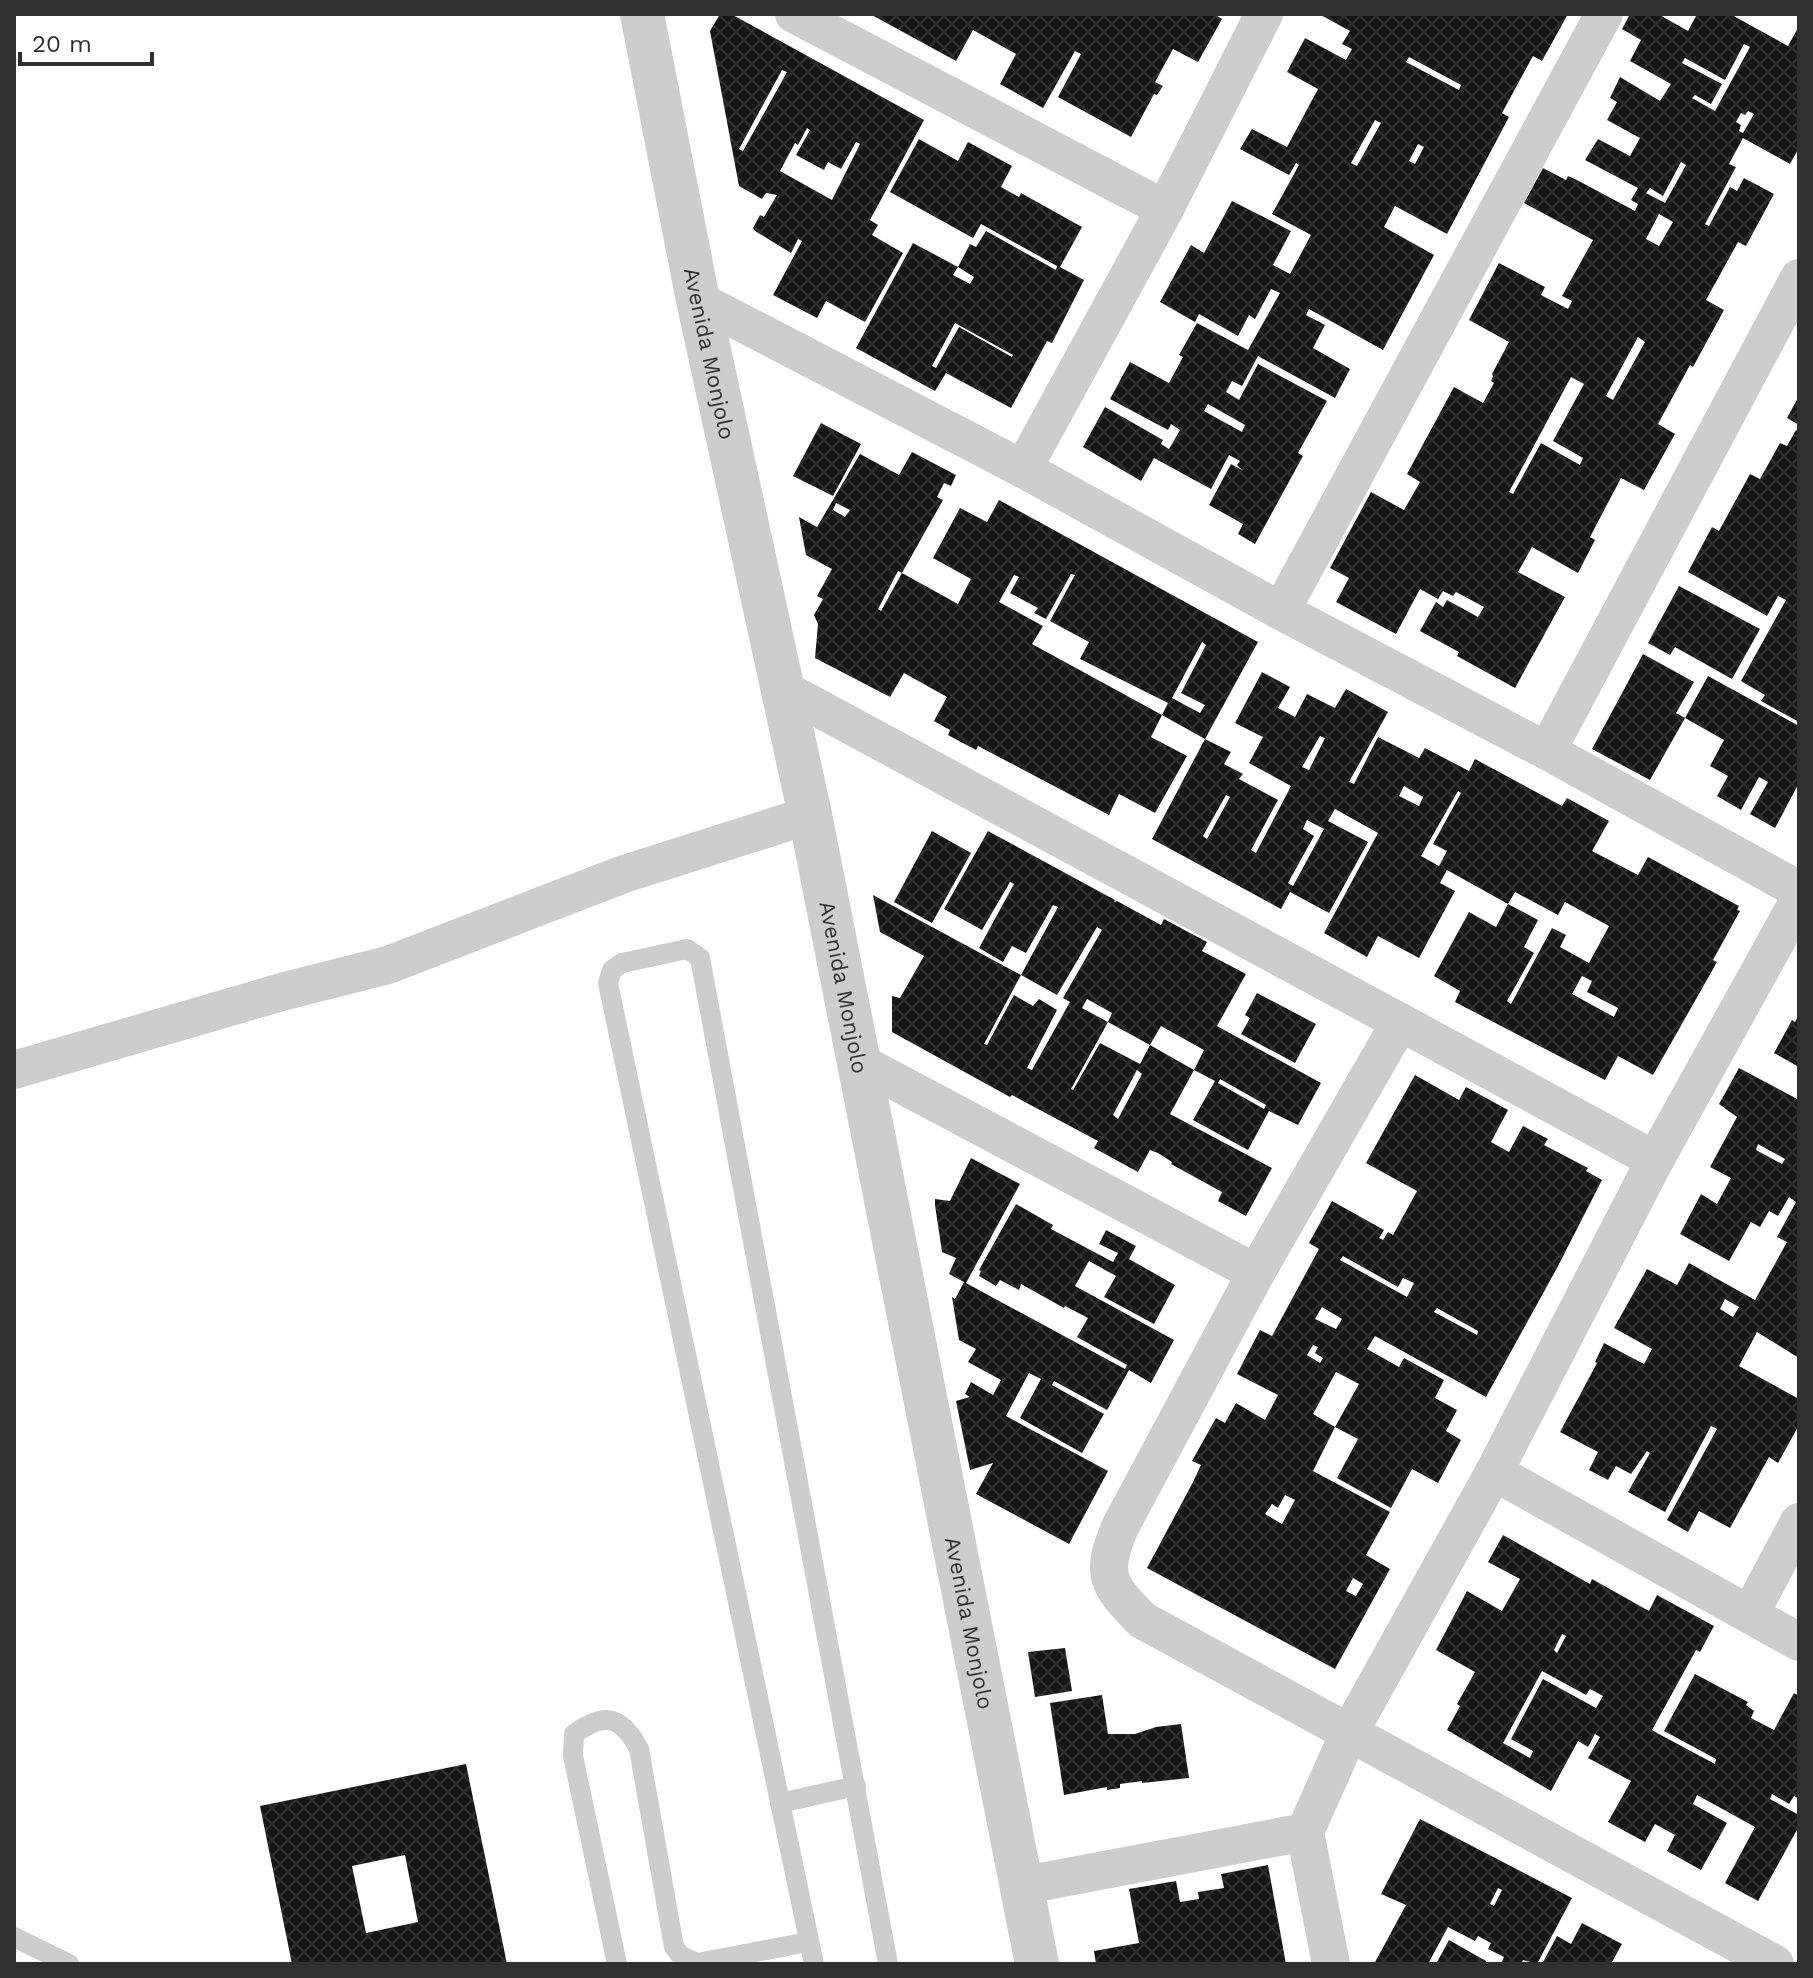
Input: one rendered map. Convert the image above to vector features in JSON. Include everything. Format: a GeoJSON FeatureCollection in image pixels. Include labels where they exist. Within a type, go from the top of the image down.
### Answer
{"type":"FeatureCollection","features":[{"type":"Feature","properties":{"kind":"street","name":"Avenida Monjolo"},"geometry":{"type":"LineString","coordinates":[[642,14],[698,300],[810,815],[1037,1964]]}},
{"type":"Feature","properties":{"kind":"street"},"geometry":{"type":"LineString","coordinates":[[794,14],[1165,209]]}},
{"type":"Feature","properties":{"kind":"street"},"geometry":{"type":"LineString","coordinates":[[1023,469],[1165,209],[1264,14]]}},
{"type":"Feature","properties":{"kind":"street"},"geometry":{"type":"LineString","coordinates":[[1281,611],[1604,14]]}},
{"type":"Feature","properties":{"kind":"street"},"geometry":{"type":"LineString","coordinates":[[1547,751],[1799,278]]}},
{"type":"Feature","properties":{"kind":"street"},"geometry":{"type":"LineString","coordinates":[[698,300],[1023,469],[1799,890]]}},
{"type":"Feature","properties":{"kind":"street"},"geometry":{"type":"LineString","coordinates":[[783,689],[1655,1160]]}},
{"type":"Feature","properties":{"kind":"street"},"geometry":{"type":"LineString","coordinates":[[14,1070],[285,991],[388,965],[624,874],[810,815]]}},
{"type":"Feature","properties":{"kind":"street"},"geometry":{"type":"LineString","coordinates":[[1331,1964],[1305,1832],[1349,1733],[1494,1472],[1655,1160],[1799,900]]}},
{"type":"Feature","properties":{"kind":"street"},"geometry":{"type":"LineString","coordinates":[[1400,1022],[1256,1273],[1120,1527],[1109,1554],[1108,1576],[1120,1598],[1142,1620],[1775,1964]]}},
{"type":"Feature","properties":{"kind":"street"},"geometry":{"type":"LineString","coordinates":[[859,1062],[1256,1273]]}},
{"type":"Feature","properties":{"kind":"street"},"geometry":{"type":"LineString","coordinates":[[1494,1472],[1799,1642]]}},
{"type":"Feature","properties":{"kind":"street"},"geometry":{"type":"LineString","coordinates":[[1750,1614],[1799,1522]]}},
{"type":"Feature","properties":{"kind":"street"},"geometry":{"type":"LineString","coordinates":[[1020,1886],[1305,1832]]}},
{"type":"Feature","properties":{"kind":"lane"},"geometry":{"type":"LineString","coordinates":[[814,1964],[608,983],[612,970],[622,963],[687,949],[700,958],[888,1964]]}},
{"type":"Feature","properties":{"kind":"lane"},"geometry":{"type":"LineString","coordinates":[[617,1964],[573,1756],[574,1734],[602,1718],[614,1721],[631,1733],[639,1749],[674,1947],[681,1956],[697,1963],[808,1942]]}},
{"type":"Feature","properties":{"kind":"lane"},"geometry":{"type":"LineString","coordinates":[[780,1803],[856,1786]]}},
{"type":"Feature","properties":{"kind":"lane"},"geometry":{"type":"LineString","coordinates":[[14,1937],[69,1964]]}},
{"type":"Feature","properties":{"kind":"building"},"geometry":{"type":"Polygon","coordinates":[[[720,14],[731,14],[924,120],[870,220],[878,225],[872,235],[903,253],[865,322],[826,301],[817,318],[773,295],[802,241],[798,239],[791,253],[753,228],[760,215],[764,217],[777,195],[766,193],[762,199],[739,186],[710,31],[720,14]],[[782,70],[739,149],[743,151],[787,72],[782,70]],[[807,128],[780,171],[832,200],[860,144],[856,142],[841,169],[828,162],[824,170],[796,155],[810,130],[807,128]]]}},
{"type":"Feature","properties":{"kind":"building"},"geometry":{"type":"Polygon","coordinates":[[[870,14],[1214,14],[1222,19],[1198,62],[1173,49],[1155,82],[1163,86],[1157,95],[1154,94],[1131,137],[1058,97],[1081,54],[1075,51],[1043,108],[1000,84],[1016,54],[973,30],[956,61],[870,14]]]}},
{"type":"Feature","properties":{"kind":"building"},"geometry":{"type":"Polygon","coordinates":[[[1319,14],[1568,14],[1542,61],[1533,56],[1502,113],[1509,117],[1447,234],[1395,206],[1384,227],[1434,255],[1383,350],[1309,309],[1306,315],[1325,325],[1313,348],[1350,369],[1335,398],[1258,356],[1242,386],[1232,381],[1226,392],[1239,400],[1258,364],[1327,401],[1298,453],[1303,456],[1255,544],[1238,534],[1243,524],[1209,505],[1231,464],[1242,470],[1237,465],[1240,461],[1229,455],[1211,489],[1154,458],[1141,481],[1083,447],[1105,407],[1163,440],[1161,444],[1169,449],[1180,430],[1171,424],[1168,430],[1110,399],[1130,362],[1169,383],[1183,357],[1179,355],[1197,323],[1248,350],[1280,293],[1271,289],[1255,319],[1249,315],[1238,336],[1199,314],[1195,322],[1160,302],[1191,245],[1204,253],[1232,201],[1291,231],[1273,265],[1290,274],[1311,235],[1272,214],[1299,165],[1296,163],[1289,175],[1240,149],[1252,129],[1287,147],[1318,89],[1287,72],[1305,38],[1346,60],[1352,49],[1342,44],[1350,31],[1319,14]],[[1409,57],[1406,62],[1459,90],[1461,85],[1409,57]],[[1375,120],[1351,163],[1357,166],[1381,123],[1375,120]],[[1418,144],[1409,161],[1415,164],[1424,147],[1418,144]],[[1208,404],[1204,411],[1242,432],[1245,425],[1208,404]]]}},
{"type":"Feature","properties":{"kind":"building"},"geometry":{"type":"Polygon","coordinates":[[[1630,14],[1658,14],[1688,31],[1697,14],[1730,14],[1788,46],[1799,26],[1799,148],[1790,164],[1743,138],[1729,164],[1736,167],[1705,224],[1709,226],[1730,187],[1737,191],[1744,178],[1774,194],[1746,246],[1738,242],[1706,300],[1724,310],[1658,424],[1675,434],[1644,490],[1621,478],[1590,537],[1595,540],[1578,573],[1532,547],[1518,572],[1565,597],[1515,688],[1457,656],[1459,652],[1420,631],[1436,602],[1443,607],[1447,600],[1478,617],[1484,607],[1456,592],[1453,596],[1443,591],[1438,599],[1420,589],[1396,634],[1336,602],[1349,578],[1330,568],[1371,492],[1404,510],[1420,482],[1407,474],[1454,387],[1483,403],[1494,383],[1491,381],[1492,374],[1509,342],[1469,320],[1499,263],[1545,287],[1541,295],[1568,309],[1572,301],[1562,296],[1593,240],[1524,203],[1543,168],[1566,180],[1568,176],[1575,179],[1635,211],[1638,204],[1631,200],[1638,188],[1585,160],[1598,139],[1630,156],[1640,138],[1607,120],[1617,102],[1610,98],[1620,77],[1660,101],[1671,84],[1630,61],[1641,40],[1622,29],[1630,14]],[[1744,44],[1725,80],[1685,58],[1682,63],[1722,84],[1711,104],[1695,95],[1692,98],[1715,111],[1750,47],[1744,44]],[[1748,111],[1745,115],[1741,113],[1736,122],[1741,125],[1739,131],[1743,133],[1754,114],[1748,111]],[[1681,162],[1663,196],[1650,188],[1646,193],[1665,203],[1686,165],[1681,162]],[[1659,214],[1646,239],[1659,246],[1673,222],[1659,214]],[[1638,337],[1606,396],[1613,400],[1645,342],[1638,337]],[[1571,377],[1509,492],[1513,494],[1541,443],[1580,465],[1583,458],[1553,441],[1584,384],[1571,377]]]}},
{"type":"Feature","properties":{"kind":"building"},"geometry":{"type":"Polygon","coordinates":[[[919,139],[958,161],[968,142],[1012,166],[1001,187],[1019,197],[1021,193],[1082,227],[1060,267],[1084,280],[1052,343],[1047,341],[1011,408],[946,373],[935,391],[856,348],[913,243],[958,267],[970,244],[976,247],[986,231],[1056,270],[1057,266],[981,224],[973,238],[890,192],[919,139]],[[958,267],[953,275],[970,284],[974,277],[958,267]],[[955,323],[932,366],[936,368],[959,327],[1013,355],[955,323]]]}},
{"type":"Feature","properties":{"kind":"building"},"geometry":{"type":"Polygon","coordinates":[[[1799,396],[1799,425],[1787,418],[1799,396]]]}},
{"type":"Feature","properties":{"kind":"building"},"geometry":{"type":"Polygon","coordinates":[[[821,423],[861,444],[833,496],[793,476],[821,423]]]}},
{"type":"Feature","properties":{"kind":"building"},"geometry":{"type":"Polygon","coordinates":[[[1796,430],[1799,432],[1799,722],[1761,701],[1765,695],[1741,681],[1786,600],[1778,596],[1767,616],[1688,572],[1712,527],[1719,531],[1750,474],[1760,479],[1780,443],[1787,446],[1796,430]]]}},
{"type":"Feature","properties":{"kind":"building"},"geometry":{"type":"Polygon","coordinates":[[[912,452],[956,475],[951,486],[944,483],[937,497],[943,500],[902,573],[958,604],[971,579],[933,558],[960,508],[987,522],[999,500],[1258,642],[1205,739],[1162,715],[1151,737],[1187,756],[1155,813],[1119,794],[1109,815],[978,746],[976,750],[948,735],[950,730],[934,721],[947,697],[904,673],[890,697],[815,658],[818,624],[814,615],[823,599],[817,596],[832,569],[806,555],[799,517],[817,527],[860,454],[899,475],[912,452]],[[836,503],[833,510],[845,517],[850,510],[836,503]],[[898,571],[878,609],[881,611],[902,573],[898,571]],[[1071,574],[1046,619],[1034,613],[1038,608],[1010,593],[1019,577],[1014,575],[999,602],[1043,626],[1032,644],[1162,715],[1168,703],[1080,659],[1089,642],[1050,621],[1075,575],[1071,574]],[[1202,642],[1172,698],[1200,713],[1205,705],[1181,693],[1206,645],[1202,642]]]}},
{"type":"Feature","properties":{"kind":"building"},"geometry":{"type":"Polygon","coordinates":[[[1679,586],[1760,629],[1732,679],[1675,647],[1670,655],[1648,643],[1679,586]]]}},
{"type":"Feature","properties":{"kind":"building"},"geometry":{"type":"Polygon","coordinates":[[[1643,654],[1694,682],[1676,713],[1685,718],[1650,780],[1592,749],[1643,654]]]}},
{"type":"Feature","properties":{"kind":"building"},"geometry":{"type":"Polygon","coordinates":[[[1262,672],[1290,687],[1278,708],[1295,717],[1307,694],[1335,708],[1346,689],[1388,712],[1349,782],[1354,784],[1378,737],[1419,758],[1425,748],[1469,771],[1475,759],[1562,806],[1567,798],[1609,821],[1592,851],[1638,875],[1648,857],[1739,906],[1737,910],[1740,911],[1713,960],[1717,962],[1653,1075],[1618,1056],[1605,1080],[1455,1002],[1460,991],[1434,976],[1469,912],[1496,927],[1508,904],[1447,870],[1440,883],[1455,891],[1419,958],[1378,936],[1367,957],[1324,933],[1378,833],[1335,809],[1328,821],[1368,842],[1329,913],[1290,892],[1281,909],[1152,839],[1205,739],[1231,752],[1224,764],[1243,774],[1239,779],[1278,800],[1251,850],[1256,853],[1291,786],[1249,763],[1263,737],[1235,723],[1262,672]],[[1320,736],[1302,767],[1309,770],[1325,738],[1320,736]],[[1404,786],[1399,796],[1419,806],[1423,797],[1404,786]],[[1458,791],[1421,856],[1439,866],[1447,851],[1433,844],[1461,793],[1458,791]],[[1226,795],[1203,836],[1207,839],[1230,797],[1226,795]],[[1307,820],[1303,829],[1314,836],[1288,883],[1293,886],[1324,829],[1307,820]],[[1515,892],[1508,904],[1538,920],[1524,947],[1534,953],[1507,1001],[1511,1004],[1552,928],[1566,935],[1560,947],[1589,963],[1609,926],[1565,902],[1558,915],[1515,892]],[[1582,976],[1572,994],[1614,1017],[1618,1008],[1587,992],[1592,981],[1582,976]]]}},
{"type":"Feature","properties":{"kind":"building"},"geometry":{"type":"Polygon","coordinates":[[[1708,676],[1799,726],[1799,783],[1775,828],[1750,814],[1768,782],[1759,777],[1741,810],[1717,796],[1728,776],[1710,766],[1724,740],[1685,718],[1708,676]]]}},
{"type":"Feature","properties":{"kind":"building"},"geometry":{"type":"Polygon","coordinates":[[[932,831],[971,853],[932,923],[894,902],[932,831]]]}},
{"type":"Feature","properties":{"kind":"building"},"geometry":{"type":"Polygon","coordinates":[[[988,831],[1114,902],[1161,925],[1164,919],[1207,942],[1202,951],[1246,974],[1217,1026],[1321,1083],[1298,1125],[1269,1111],[1248,1150],[1193,1120],[1215,1081],[1194,1070],[1170,1114],[1272,1168],[1246,1216],[1218,1201],[1222,1192],[1171,1164],[1158,1153],[1150,1150],[1138,1172],[1094,1148],[1098,1141],[892,1032],[892,996],[900,998],[924,956],[880,932],[873,895],[1021,975],[1058,907],[1053,905],[1026,953],[1012,946],[1003,962],[979,948],[1014,884],[1010,882],[982,930],[944,909],[988,831]],[[1097,927],[1057,995],[1021,975],[984,1044],[987,1045],[1014,995],[1033,1006],[1039,999],[1057,1010],[1027,1068],[1032,1070],[1070,1002],[1063,998],[1102,930],[1097,927]],[[1087,999],[1082,1008],[1108,1022],[1112,1013],[1087,999]],[[1108,1022],[1071,1089],[1100,1043],[1140,1064],[1150,1045],[1108,1022]],[[1161,1026],[1150,1045],[1194,1070],[1204,1050],[1161,1026]],[[1137,1070],[1113,1115],[1118,1119],[1142,1074],[1137,1070]],[[1220,1079],[1218,1083],[1264,1109],[1266,1105],[1220,1079]]]}},
{"type":"Feature","properties":{"kind":"building"},"geometry":{"type":"Polygon","coordinates":[[[1257,993],[1316,1024],[1295,1063],[1241,1034],[1250,1018],[1245,1015],[1257,993]]]}},
{"type":"Feature","properties":{"kind":"building"},"geometry":{"type":"Polygon","coordinates":[[[1799,1014],[1799,1067],[1774,1053],[1792,1020],[1795,1022],[1799,1014]]]}},
{"type":"Feature","properties":{"kind":"building"},"geometry":{"type":"Polygon","coordinates":[[[1739,1068],[1799,1100],[1799,1358],[1757,1332],[1739,1366],[1799,1399],[1799,1425],[1778,1463],[1769,1457],[1730,1528],[1699,1511],[1688,1532],[1667,1520],[1717,1429],[1711,1426],[1665,1512],[1628,1492],[1650,1453],[1647,1451],[1631,1474],[1616,1466],[1608,1480],[1589,1470],[1598,1452],[1560,1432],[1597,1363],[1604,1343],[1644,1364],[1652,1349],[1614,1328],[1647,1269],[1677,1285],[1689,1263],[1755,1300],[1787,1242],[1777,1237],[1796,1202],[1789,1197],[1778,1216],[1769,1211],[1760,1227],[1751,1222],[1729,1261],[1680,1234],[1701,1194],[1717,1204],[1731,1178],[1710,1167],[1737,1117],[1719,1104],[1739,1068]],[[1758,1144],[1756,1150],[1782,1164],[1785,1159],[1758,1144]],[[1725,1299],[1720,1309],[1733,1317],[1739,1307],[1725,1299]]]}},
{"type":"Feature","properties":{"kind":"building"},"geometry":{"type":"Polygon","coordinates":[[[1415,1075],[1459,1100],[1466,1087],[1508,1110],[1491,1142],[1509,1152],[1523,1126],[1548,1139],[1544,1145],[1588,1168],[1586,1171],[1602,1180],[1486,1397],[1375,1336],[1367,1349],[1399,1367],[1404,1358],[1444,1380],[1435,1398],[1457,1410],[1446,1431],[1461,1440],[1438,1483],[1412,1469],[1391,1508],[1337,1478],[1358,1439],[1335,1427],[1313,1471],[1390,1512],[1366,1555],[1390,1569],[1335,1669],[1147,1568],[1201,1465],[1192,1461],[1216,1418],[1225,1423],[1236,1403],[1265,1420],[1278,1395],[1237,1374],[1260,1330],[1272,1336],[1319,1249],[1309,1243],[1332,1201],[1384,1230],[1379,1238],[1383,1240],[1388,1232],[1393,1235],[1417,1191],[1366,1163],[1415,1075]],[[1343,1256],[1340,1260],[1407,1297],[1414,1283],[1403,1278],[1398,1287],[1343,1256]],[[1322,1307],[1315,1319],[1336,1329],[1342,1319],[1322,1307]],[[1437,1308],[1434,1312],[1477,1335],[1478,1331],[1437,1308]],[[1313,1345],[1307,1355],[1320,1363],[1323,1358],[1315,1353],[1318,1347],[1313,1345]],[[1336,1372],[1313,1414],[1335,1427],[1359,1384],[1336,1372]],[[1285,1495],[1278,1508],[1272,1504],[1265,1514],[1282,1524],[1295,1500],[1285,1495]],[[1353,1578],[1346,1591],[1356,1596],[1363,1584],[1353,1578]]]}},
{"type":"Feature","properties":{"kind":"building"},"geometry":{"type":"Polygon","coordinates":[[[971,1158],[1020,1184],[966,1283],[1125,1369],[1127,1365],[1077,1337],[1088,1318],[1021,1284],[1019,1290],[1000,1280],[996,1286],[979,1276],[979,1270],[1016,1204],[1053,1225],[1051,1229],[1113,1262],[1118,1253],[1099,1244],[1106,1230],[1136,1246],[1129,1259],[1175,1285],[1154,1324],[1104,1297],[1116,1276],[1089,1261],[1075,1286],[1174,1340],[1151,1383],[1129,1370],[1107,1410],[1054,1381],[1052,1385],[1104,1414],[1082,1453],[1020,1418],[1041,1379],[1029,1373],[1006,1416],[1108,1471],[1069,1544],[976,1494],[993,1463],[970,1470],[956,1401],[970,1397],[965,1394],[971,1382],[993,1395],[1001,1380],[968,1362],[976,1349],[959,1340],[952,1297],[955,1299],[964,1282],[949,1274],[956,1258],[942,1252],[935,1205],[935,1199],[950,1201],[971,1158]]]}},
{"type":"Feature","properties":{"kind":"building"},"geometry":{"type":"Polygon","coordinates":[[[1503,1535],[1590,1584],[1592,1579],[1649,1611],[1657,1595],[1714,1626],[1700,1652],[1696,1650],[1652,1730],[1715,1764],[1716,1759],[1664,1731],[1695,1674],[1748,1702],[1746,1705],[1754,1711],[1751,1718],[1774,1730],[1794,1693],[1799,1696],[1799,1799],[1794,1796],[1789,1804],[1772,1794],[1770,1799],[1799,1815],[1799,1826],[1758,1901],[1725,1883],[1755,1827],[1697,1795],[1693,1804],[1727,1823],[1701,1870],[1667,1851],[1675,1835],[1655,1824],[1645,1842],[1608,1822],[1631,1781],[1588,1758],[1600,1737],[1595,1734],[1588,1747],[1578,1741],[1551,1791],[1447,1730],[1475,1672],[1436,1650],[1467,1591],[1502,1611],[1520,1579],[1488,1562],[1503,1535]],[[1562,1634],[1554,1650],[1557,1653],[1566,1636],[1562,1634]],[[1542,1671],[1503,1743],[1530,1758],[1533,1751],[1511,1739],[1543,1679],[1596,1708],[1603,1696],[1590,1689],[1586,1695],[1542,1671]]]}},
{"type":"Feature","properties":{"kind":"building"},"geometry":{"type":"Polygon","coordinates":[[[1065,1648],[1072,1691],[1035,1697],[1028,1652],[1065,1648]]]}},
{"type":"Feature","properties":{"kind":"building"},"geometry":{"type":"Polygon","coordinates":[[[1102,1695],[1108,1734],[1135,1734],[1181,1724],[1189,1778],[1142,1781],[1120,1784],[1120,1788],[1107,1790],[1107,1787],[1064,1795],[1050,1703],[1102,1695]]]}},
{"type":"Feature","properties":{"kind":"building"},"geometry":{"type":"Polygon","coordinates":[[[466,1764],[507,1964],[292,1964],[260,1806],[466,1764]],[[405,1855],[352,1866],[366,1933],[418,1922],[405,1855]]]}},
{"type":"Feature","properties":{"kind":"building"},"geometry":{"type":"Polygon","coordinates":[[[1420,1819],[1572,1898],[1537,1964],[1523,1960],[1521,1964],[1501,1964],[1504,1957],[1488,1949],[1491,1943],[1478,1936],[1475,1941],[1448,1927],[1428,1964],[1374,1964],[1406,1905],[1381,1894],[1420,1819]],[[1498,1888],[1490,1904],[1494,1906],[1502,1890],[1498,1888]]]}},
{"type":"Feature","properties":{"kind":"building"},"geometry":{"type":"Polygon","coordinates":[[[1268,1865],[1286,1964],[1096,1964],[1094,1951],[1139,1943],[1129,1889],[1176,1881],[1180,1902],[1199,1899],[1198,1892],[1224,1888],[1221,1874],[1268,1865]]]}},
{"type":"Feature","properties":{"kind":"building"},"geometry":{"type":"Polygon","coordinates":[[[1582,1923],[1622,1944],[1611,1964],[1542,1964],[1557,1936],[1571,1944],[1582,1923]]]}},
{"type":"Feature","properties":{"kind":"building"},"geometry":{"type":"Polygon","coordinates":[[[1449,1940],[1486,1961],[1485,1964],[1436,1964],[1449,1940]]]}}]}
